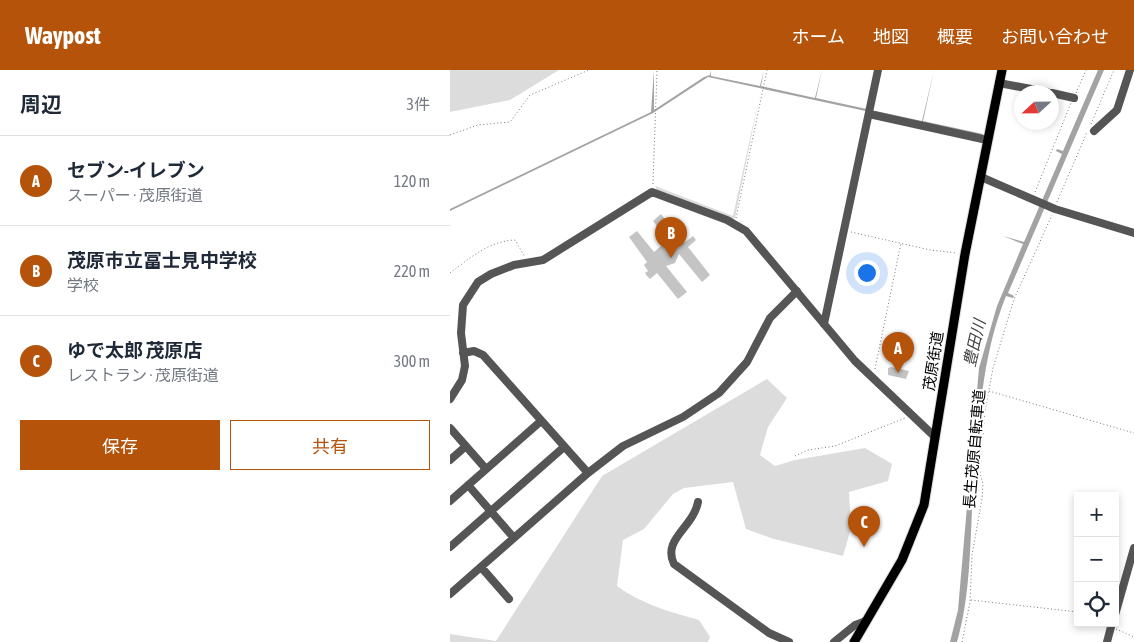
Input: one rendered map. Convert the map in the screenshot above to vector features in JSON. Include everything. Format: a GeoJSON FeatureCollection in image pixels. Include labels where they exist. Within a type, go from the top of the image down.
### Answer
{"type":"FeatureCollection","features":[{"type":"Feature","properties":{"kind":"main road","name":"茂原街道"},"geometry":{"type":"LineString","coordinates":[[854,642],[914,535],[924,505],[965,254],[1002,70]]}},
{"type":"Feature","properties":{"kind":"street"},"geometry":{"type":"LineString","coordinates":[[824,324],[878,70]]}},
{"type":"Feature","properties":{"kind":"street"},"geometry":{"type":"LineString","coordinates":[[1094,130],[1117,110],[1130,70]]}},
{"type":"Feature","properties":{"kind":"street"},"geometry":{"type":"LineString","coordinates":[[999,83],[1014,86]]}},
{"type":"Feature","properties":{"kind":"street"},"geometry":{"type":"LineString","coordinates":[[1059,95],[1074,98]]}},
{"type":"Feature","properties":{"kind":"street"},"geometry":{"type":"LineString","coordinates":[[869,114],[988,140]]}},
{"type":"Feature","properties":{"kind":"street"},"geometry":{"type":"LineString","coordinates":[[981,177],[1055,209],[1134,233]]}},
{"type":"Feature","properties":{"kind":"street"},"geometry":{"type":"LineString","coordinates":[[450,398],[462,380],[465,366],[461,334],[463,306],[478,282],[490,274],[528,262],[543,260],[652,192],[735,224],[756,242],[824,324],[873,378],[935,436]]}},
{"type":"Feature","properties":{"kind":"street"},"geometry":{"type":"LineString","coordinates":[[450,594],[588,473],[623,446],[683,417],[719,393],[747,362],[770,318],[797,291]]}},
{"type":"Feature","properties":{"kind":"street"},"geometry":{"type":"LineString","coordinates":[[463,352],[474,351],[484,355],[588,473]]}},
{"type":"Feature","properties":{"kind":"street"},"geometry":{"type":"LineString","coordinates":[[450,501],[541,421]]}},
{"type":"Feature","properties":{"kind":"street"},"geometry":{"type":"LineString","coordinates":[[450,428],[486,468]]}},
{"type":"Feature","properties":{"kind":"street"},"geometry":{"type":"LineString","coordinates":[[450,460],[466,446]]}},
{"type":"Feature","properties":{"kind":"street"},"geometry":{"type":"LineString","coordinates":[[450,547],[564,447]]}},
{"type":"Feature","properties":{"kind":"street"},"geometry":{"type":"LineString","coordinates":[[468,485],[514,538]]}},
{"type":"Feature","properties":{"kind":"street"},"geometry":{"type":"LineString","coordinates":[[698,502],[694,516],[671,545],[671,558],[674,564],[774,639],[789,642]]}},
{"type":"Feature","properties":{"kind":"street"},"geometry":{"type":"LineString","coordinates":[[1119,601],[1134,548]]}},
{"type":"Feature","properties":{"kind":"street"},"geometry":{"type":"LineString","coordinates":[[482,567],[509,599]]}},
{"type":"Feature","properties":{"kind":"street"},"geometry":{"type":"LineString","coordinates":[[834,642],[855,625],[866,621]]}},
{"type":"Feature","properties":{"kind":"street"},"geometry":{"type":"LineString","coordinates":[[1107,642],[1111,627]]}},
{"type":"Feature","properties":{"kind":"path"},"geometry":{"type":"LineString","coordinates":[[450,135],[478,125],[510,122],[530,95],[589,70]]}},
{"type":"Feature","properties":{"kind":"path"},"geometry":{"type":"LineString","coordinates":[[652,192],[657,70]]}},
{"type":"Feature","properties":{"kind":"path"},"geometry":{"type":"LineString","coordinates":[[735,224],[767,70]]}},
{"type":"Feature","properties":{"kind":"path"},"geometry":{"type":"LineString","coordinates":[[1032,200],[1086,70]]}},
{"type":"Feature","properties":{"kind":"path","name":"長生茂原自転車道"},"geometry":{"type":"LineString","coordinates":[[962,642],[970,600],[972,555],[982,499],[983,484],[980,473],[988,391],[1001,337],[1014,299],[1055,209],[1114,70]]}},
{"type":"Feature","properties":{"kind":"path"},"geometry":{"type":"LineString","coordinates":[[844,230],[930,250],[965,254]]}},
{"type":"Feature","properties":{"kind":"path"},"geometry":{"type":"LineString","coordinates":[[450,272],[483,248],[510,240],[515,240],[528,262]]}},
{"type":"Feature","properties":{"kind":"path"},"geometry":{"type":"LineString","coordinates":[[873,378],[900,243]]}},
{"type":"Feature","properties":{"kind":"path"},"geometry":{"type":"LineString","coordinates":[[988,391],[1134,434]]}},
{"type":"Feature","properties":{"kind":"path"},"geometry":{"type":"LineString","coordinates":[[795,456],[808,450],[836,446],[912,415]]}},
{"type":"Feature","properties":{"kind":"path"},"geometry":{"type":"LineString","coordinates":[[970,600],[1074,612]]}},
{"type":"Feature","properties":{"kind":"path"},"geometry":{"type":"LineString","coordinates":[[1116,627],[1134,637]]}},
{"type":"Feature","properties":{"kind":"shaded area"},"geometry":{"type":"Polygon","coordinates":[[[450,70],[559,70],[510,100],[450,112],[450,70]]]}},
{"type":"Feature","properties":{"kind":"shaded area"},"geometry":{"type":"Polygon","coordinates":[[[654,70],[654,110],[710,75],[711,70],[711,76],[760,86],[764,70],[761,86],[815,98],[822,70],[816,98],[922,121],[934,70],[923,121],[983,134],[982,136],[708,77],[653,113],[450,211],[450,209],[651,112],[654,70]]]}},
{"type":"Feature","properties":{"kind":"shaded area"},"geometry":{"type":"Polygon","coordinates":[[[1098,70],[1104,70],[1008,293],[1014,296],[1013,298],[1006,296],[991,343],[982,391],[974,488],[980,491],[973,491],[965,605],[957,642],[950,642],[958,610],[979,368],[997,306],[1023,244],[1003,236],[1024,242],[1062,154],[1056,151],[1057,149],[1063,151],[1098,70]]]}},
{"type":"Feature","properties":{"kind":"shaded area"},"geometry":{"type":"Polygon","coordinates":[[[760,93],[735,218],[732,219],[657,190],[655,186],[733,216],[760,93]]]}},
{"type":"Feature","properties":{"kind":"shaded area"},"geometry":{"type":"Polygon","coordinates":[[[767,379],[787,398],[768,427],[760,455],[775,466],[795,460],[865,448],[892,464],[888,481],[849,492],[851,528],[843,556],[774,539],[746,529],[733,482],[684,488],[673,494],[644,529],[623,540],[617,586],[646,603],[699,620],[710,637],[708,642],[450,642],[450,634],[496,641],[602,476],[767,379]]]}},
{"type":"Feature","properties":{"kind":"building"},"geometry":{"type":"Polygon","coordinates":[[[661,214],[684,243],[693,236],[696,240],[688,247],[710,275],[702,282],[679,254],[675,263],[666,266],[687,292],[678,299],[657,273],[650,279],[647,276],[645,273],[648,271],[644,265],[647,262],[629,237],[637,231],[654,252],[668,240],[653,221],[661,214]]]}},
{"type":"Feature","properties":{"kind":"building"},"geometry":{"type":"Polygon","coordinates":[[[888,368],[909,371],[906,379],[888,375],[888,368]]]}},
{"type":"Feature","properties":{"kind":"place","name":"茂原市立冨士見中学校"},"geometry":{"type":"Point","coordinates":[671,258]}},
{"type":"Feature","properties":{"kind":"place","name":"セブン-イレブン"},"geometry":{"type":"Point","coordinates":[898,373]}},
{"type":"Feature","properties":{"kind":"place","name":"ゆで太郎 茂原店"},"geometry":{"type":"Point","coordinates":[864,547]}},
{"type":"Feature","properties":{"kind":"water label","name":"豊田川"},"geometry":{"type":"Point","coordinates":[974,343]}}]}
